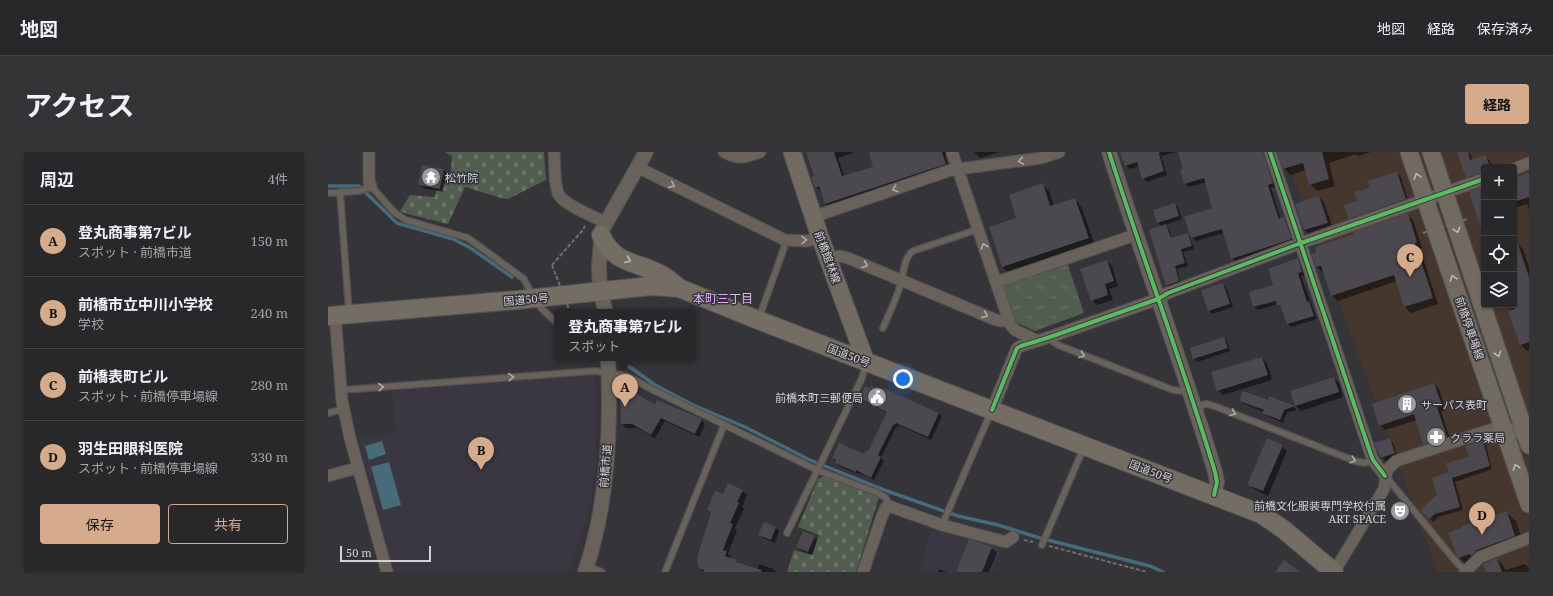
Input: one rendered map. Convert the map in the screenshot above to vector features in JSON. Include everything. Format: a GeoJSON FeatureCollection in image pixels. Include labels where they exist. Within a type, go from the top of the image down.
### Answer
{"type":"FeatureCollection","features":[{"type":"Feature","properties":{"kind":"highway"},"geometry":{"type":"LineString","coordinates":[[603,229],[606,246],[614,255],[662,275],[679,288]]}},
{"type":"Feature","properties":{"kind":"highway","name":"国道50号"},"geometry":{"type":"LineString","coordinates":[[337,315],[600,292],[651,286],[679,288],[866,362],[1261,514],[1272,521],[1334,572]]}},
{"type":"Feature","properties":{"kind":"main road","name":"前橋館林線"},"geometry":{"type":"LineString","coordinates":[[792,152],[820,237],[866,362]]}},
{"type":"Feature","properties":{"kind":"main road","name":"前橋停車場線"},"geometry":{"type":"LineString","coordinates":[[1409,152],[1464,309],[1529,504]]}},
{"type":"Feature","properties":{"kind":"main road","name":"前橋停車場線"},"geometry":{"type":"LineString","coordinates":[[1431,152],[1528,438]]}},
{"type":"Feature","properties":{"kind":"street"},"geometry":{"type":"LineString","coordinates":[[369,152],[369,181],[371,186]]}},
{"type":"Feature","properties":{"kind":"street"},"geometry":{"type":"LineString","coordinates":[[554,152],[556,186],[559,195],[576,208],[590,215],[603,229]]}},
{"type":"Feature","properties":{"kind":"street"},"geometry":{"type":"LineString","coordinates":[[605,309],[600,292],[599,265],[603,229],[646,152]]}},
{"type":"Feature","properties":{"kind":"street"},"geometry":{"type":"LineString","coordinates":[[724,152],[731,156],[740,158],[760,152]]}},
{"type":"Feature","properties":{"kind":"street"},"geometry":{"type":"LineString","coordinates":[[952,152],[1010,324],[1014,330],[1043,339]]}},
{"type":"Feature","properties":{"kind":"street"},"geometry":{"type":"LineString","coordinates":[[813,217],[951,170],[1041,158],[1059,152]]}},
{"type":"Feature","properties":{"kind":"street"},"geometry":{"type":"LineString","coordinates":[[1109,152],[1135,235],[1195,406],[1216,477],[1217,482],[1214,495]]}},
{"type":"Feature","properties":{"kind":"street"},"geometry":{"type":"LineString","coordinates":[[1270,152],[1373,460],[1385,476]]}},
{"type":"Feature","properties":{"kind":"street"},"geometry":{"type":"LineString","coordinates":[[1517,167],[1529,163]]}},
{"type":"Feature","properties":{"kind":"street"},"geometry":{"type":"LineString","coordinates":[[637,167],[785,240],[807,240],[820,237]]}},
{"type":"Feature","properties":{"kind":"street"},"geometry":{"type":"LineString","coordinates":[[992,410],[1017,348],[1158,299],[1168,293],[1301,243],[1481,180]]}},
{"type":"Feature","properties":{"kind":"street"},"geometry":{"type":"LineString","coordinates":[[997,282],[1135,235]]}},
{"type":"Feature","properties":{"kind":"street"},"geometry":{"type":"LineString","coordinates":[[828,258],[840,256],[848,258],[996,320],[1009,320]]}},
{"type":"Feature","properties":{"kind":"street"},"geometry":{"type":"LineString","coordinates":[[337,315],[344,410],[357,468],[387,572]]}},
{"type":"Feature","properties":{"kind":"street","name":"前橋市道"},"geometry":{"type":"LineString","coordinates":[[586,569],[602,504],[608,450],[608,361]]}},
{"type":"Feature","properties":{"kind":"street"},"geometry":{"type":"LineString","coordinates":[[1334,572],[1384,489],[1387,470],[1396,461],[1502,426],[1528,438]]}},
{"type":"Feature","properties":{"kind":"street"},"geometry":{"type":"LineString","coordinates":[[328,476],[357,468]]}},
{"type":"Feature","properties":{"kind":"street"},"geometry":{"type":"LineString","coordinates":[[863,572],[882,516],[886,507],[889,506],[942,525],[1006,542],[1013,537]]}},
{"type":"Feature","properties":{"kind":"street"},"geometry":{"type":"LineString","coordinates":[[1465,571],[1480,557],[1529,538]]}},
{"type":"Feature","properties":{"kind":"lane"},"geometry":{"type":"LineString","coordinates":[[328,193],[359,191],[371,186],[394,212],[406,220],[468,238],[524,279],[540,308],[554,320]]}},
{"type":"Feature","properties":{"kind":"lane"},"geometry":{"type":"LineString","coordinates":[[337,315],[340,192]]}},
{"type":"Feature","properties":{"kind":"lane"},"geometry":{"type":"LineString","coordinates":[[883,328],[900,286],[908,256],[913,251],[979,229]]}},
{"type":"Feature","properties":{"kind":"lane"},"geometry":{"type":"LineString","coordinates":[[758,320],[784,248],[785,240]]}},
{"type":"Feature","properties":{"kind":"lane"},"geometry":{"type":"LineString","coordinates":[[1043,339],[1173,390],[1182,391],[1189,389]]}},
{"type":"Feature","properties":{"kind":"lane"},"geometry":{"type":"LineString","coordinates":[[787,533],[862,378],[866,362]]}},
{"type":"Feature","properties":{"kind":"lane"},"geometry":{"type":"LineString","coordinates":[[342,390],[595,371],[627,376],[817,470],[878,493],[886,498],[889,506]]}},
{"type":"Feature","properties":{"kind":"lane"},"geometry":{"type":"LineString","coordinates":[[1195,406],[1207,404],[1214,406],[1355,461],[1365,463],[1373,460]]}},
{"type":"Feature","properties":{"kind":"lane"},"geometry":{"type":"LineString","coordinates":[[328,413],[344,410]]}},
{"type":"Feature","properties":{"kind":"lane"},"geometry":{"type":"LineString","coordinates":[[942,525],[992,410]]}},
{"type":"Feature","properties":{"kind":"lane"},"geometry":{"type":"LineString","coordinates":[[665,572],[724,425]]}},
{"type":"Feature","properties":{"kind":"lane"},"geometry":{"type":"LineString","coordinates":[[1042,545],[1084,446]]}},
{"type":"Feature","properties":{"kind":"lane"},"geometry":{"type":"LineString","coordinates":[[1385,476],[1399,491],[1456,563],[1465,571]]}},
{"type":"Feature","properties":{"kind":"lane"},"geometry":{"type":"LineString","coordinates":[[586,569],[602,572]]}},
{"type":"Feature","properties":{"kind":"path"},"geometry":{"type":"LineString","coordinates":[[569,309],[552,265],[582,231],[590,215]]}},
{"type":"Feature","properties":{"kind":"path"},"geometry":{"type":"LineString","coordinates":[[1424,233],[1467,219]]}},
{"type":"Feature","properties":{"kind":"path"},"geometry":{"type":"LineString","coordinates":[[1013,537],[1147,572]]}},
{"type":"Feature","properties":{"kind":"shaded area"},"geometry":{"type":"Polygon","coordinates":[[[1284,152],[1529,152],[1529,572],[1438,572],[1284,152]]]}},
{"type":"Feature","properties":{"kind":"shaded area"},"geometry":{"type":"Polygon","coordinates":[[[595,375],[596,466],[591,502],[570,572],[393,572],[359,439],[395,432],[392,391],[595,375]]]}},
{"type":"Feature","properties":{"kind":"shaded area"},"geometry":{"type":"Polygon","coordinates":[[[931,526],[1003,545],[993,572],[919,572],[931,526]]]}},
{"type":"Feature","properties":{"kind":"green space"},"geometry":{"type":"Polygon","coordinates":[[[446,152],[544,152],[546,180],[508,199],[465,187],[448,224],[400,211],[410,195],[435,197],[436,190],[442,190],[443,183],[450,183],[452,156],[446,152]]]}},
{"type":"Feature","properties":{"kind":"green space"},"geometry":{"type":"Polygon","coordinates":[[[1067,262],[1084,313],[1035,331],[1013,321],[1003,289],[1005,283],[1067,262]]]}},
{"type":"Feature","properties":{"kind":"green space"},"geometry":{"type":"Polygon","coordinates":[[[825,475],[879,497],[856,572],[787,572],[794,550],[812,555],[819,535],[798,527],[818,479],[825,475]]]}},
{"type":"Feature","properties":{"kind":"water"},"geometry":{"type":"Polygon","coordinates":[[[382,441],[386,454],[369,460],[365,446],[382,441]]]}},
{"type":"Feature","properties":{"kind":"water"},"geometry":{"type":"Polygon","coordinates":[[[389,462],[401,505],[383,510],[371,467],[389,462]]]}},
{"type":"Feature","properties":{"kind":"building"},"geometry":{"type":"Polygon","coordinates":[[[806,152],[834,152],[842,176],[873,167],[869,152],[942,152],[946,164],[825,204],[819,186],[815,188],[811,177],[814,176],[806,152]]]}},
{"type":"Feature","properties":{"kind":"building"},"geometry":{"type":"Polygon","coordinates":[[[1120,152],[1160,152],[1159,154],[1164,171],[1142,179],[1137,162],[1125,166],[1120,152]]]}},
{"type":"Feature","properties":{"kind":"building"},"geometry":{"type":"Polygon","coordinates":[[[1178,152],[1263,152],[1273,183],[1268,185],[1279,219],[1284,217],[1292,239],[1231,259],[1222,229],[1191,238],[1184,217],[1212,208],[1204,178],[1184,184],[1180,170],[1183,169],[1178,152]]]}},
{"type":"Feature","properties":{"kind":"building"},"geometry":{"type":"Polygon","coordinates":[[[1277,152],[1322,152],[1329,179],[1309,185],[1303,163],[1283,169],[1277,152]]]}},
{"type":"Feature","properties":{"kind":"building"},"geometry":{"type":"Polygon","coordinates":[[[1457,152],[1468,152],[1470,160],[1486,155],[1489,164],[1481,164],[1481,173],[1466,178],[1457,152]]]}},
{"type":"Feature","properties":{"kind":"building","name":"松竹院"},"geometry":{"type":"Polygon","coordinates":[[[422,165],[444,169],[440,189],[418,185],[422,165]]]}},
{"type":"Feature","properties":{"kind":"building"},"geometry":{"type":"Polygon","coordinates":[[[1397,172],[1406,199],[1349,219],[1344,205],[1357,201],[1354,192],[1370,188],[1367,181],[1397,172]]]}},
{"type":"Feature","properties":{"kind":"building"},"geometry":{"type":"Polygon","coordinates":[[[1529,173],[1529,197],[1517,201],[1517,200],[1517,177],[1529,173]]]}},
{"type":"Feature","properties":{"kind":"building"},"geometry":{"type":"Polygon","coordinates":[[[1043,183],[1050,206],[1075,198],[1089,238],[1002,267],[989,227],[1016,218],[1009,195],[1043,183]]]}},
{"type":"Feature","properties":{"kind":"building"},"geometry":{"type":"Polygon","coordinates":[[[1481,187],[1481,228],[1469,192],[1481,187]]]}},
{"type":"Feature","properties":{"kind":"building"},"geometry":{"type":"Polygon","coordinates":[[[1319,196],[1328,223],[1304,230],[1295,204],[1319,196]]]}},
{"type":"Feature","properties":{"kind":"building"},"geometry":{"type":"Polygon","coordinates":[[[1175,203],[1179,216],[1157,223],[1153,210],[1175,203]]]}},
{"type":"Feature","properties":{"kind":"building"},"geometry":{"type":"Polygon","coordinates":[[[1408,213],[1417,242],[1415,243],[1433,298],[1404,307],[1394,275],[1331,296],[1321,266],[1316,267],[1311,254],[1316,252],[1315,247],[1408,213]]]}},
{"type":"Feature","properties":{"kind":"building"},"geometry":{"type":"Polygon","coordinates":[[[1166,224],[1171,238],[1188,233],[1192,246],[1181,249],[1185,263],[1175,266],[1179,281],[1166,286],[1149,230],[1166,224]]]}},
{"type":"Feature","properties":{"kind":"building"},"geometry":{"type":"Polygon","coordinates":[[[1517,241],[1529,277],[1529,342],[1520,345],[1508,311],[1517,308],[1517,241]]]}},
{"type":"Feature","properties":{"kind":"building"},"geometry":{"type":"Polygon","coordinates":[[[1298,258],[1302,272],[1298,273],[1307,302],[1309,301],[1314,316],[1287,324],[1280,305],[1277,306],[1276,301],[1253,307],[1249,292],[1273,285],[1268,269],[1298,258]]]}},
{"type":"Feature","properties":{"kind":"building"},"geometry":{"type":"Polygon","coordinates":[[[1107,260],[1114,281],[1105,284],[1108,295],[1091,301],[1080,269],[1107,260]]]}},
{"type":"Feature","properties":{"kind":"building"},"geometry":{"type":"Polygon","coordinates":[[[1223,283],[1230,304],[1208,311],[1201,290],[1223,283]]]}},
{"type":"Feature","properties":{"kind":"building"},"geometry":{"type":"Polygon","coordinates":[[[1224,337],[1228,348],[1193,359],[1190,348],[1224,337]]]}},
{"type":"Feature","properties":{"kind":"building"},"geometry":{"type":"Polygon","coordinates":[[[1262,357],[1268,375],[1217,391],[1211,372],[1262,357]]]}},
{"type":"Feature","properties":{"kind":"building"},"geometry":{"type":"Polygon","coordinates":[[[1334,377],[1339,392],[1295,406],[1290,391],[1334,377]]]}},
{"type":"Feature","properties":{"kind":"building","name":"サーパス表町"},"geometry":{"type":"Polygon","coordinates":[[[1434,383],[1442,405],[1437,407],[1447,437],[1423,445],[1414,414],[1379,426],[1372,404],[1434,383]]]}},
{"type":"Feature","properties":{"kind":"building"},"geometry":{"type":"Polygon","coordinates":[[[625,386],[655,404],[657,400],[702,419],[695,434],[661,418],[651,435],[632,424],[621,424],[620,389],[625,386]]]}},
{"type":"Feature","properties":{"kind":"building"},"geometry":{"type":"Polygon","coordinates":[[[865,386],[870,388],[871,386],[882,391],[884,388],[939,413],[928,437],[896,423],[893,425],[878,455],[881,457],[871,478],[856,470],[856,472],[835,463],[836,460],[832,458],[839,443],[864,454],[867,450],[868,451],[887,412],[859,398],[865,386]]]}},
{"type":"Feature","properties":{"kind":"building"},"geometry":{"type":"Polygon","coordinates":[[[1243,391],[1268,400],[1269,396],[1295,406],[1284,410],[1280,420],[1262,413],[1264,410],[1239,401],[1243,391]]]}},
{"type":"Feature","properties":{"kind":"building"},"geometry":{"type":"Polygon","coordinates":[[[1267,438],[1283,445],[1263,491],[1247,485],[1267,438]]]}},
{"type":"Feature","properties":{"kind":"building"},"geometry":{"type":"Polygon","coordinates":[[[1390,438],[1395,453],[1381,458],[1374,443],[1390,438]]]}},
{"type":"Feature","properties":{"kind":"building"},"geometry":{"type":"Polygon","coordinates":[[[1483,441],[1490,466],[1452,478],[1460,507],[1435,514],[1429,519],[1420,510],[1437,495],[1432,478],[1449,472],[1446,463],[1469,457],[1465,446],[1483,441]]]}},
{"type":"Feature","properties":{"kind":"building"},"geometry":{"type":"Polygon","coordinates":[[[728,483],[743,490],[730,523],[733,524],[723,550],[727,551],[725,556],[737,560],[736,562],[762,570],[761,572],[703,572],[704,570],[699,568],[697,558],[711,512],[707,510],[715,491],[723,494],[728,483]]]}},
{"type":"Feature","properties":{"kind":"building"},"geometry":{"type":"Polygon","coordinates":[[[1507,511],[1515,536],[1477,550],[1471,556],[1470,554],[1458,558],[1448,533],[1461,528],[1461,526],[1507,511]]]}},
{"type":"Feature","properties":{"kind":"building"},"geometry":{"type":"Polygon","coordinates":[[[764,522],[776,527],[771,540],[758,535],[764,522]]]}},
{"type":"Feature","properties":{"kind":"building"},"geometry":{"type":"Polygon","coordinates":[[[803,531],[815,536],[808,552],[796,547],[803,531]]]}},
{"type":"Feature","properties":{"kind":"building"},"geometry":{"type":"Polygon","coordinates":[[[969,539],[992,547],[982,572],[956,572],[969,539]]]}},
{"type":"Feature","properties":{"kind":"building"},"geometry":{"type":"Polygon","coordinates":[[[1497,558],[1502,572],[1486,572],[1483,564],[1497,558]]]}},
{"type":"Feature","properties":{"kind":"building"},"geometry":{"type":"Polygon","coordinates":[[[1284,560],[1300,572],[1275,572],[1284,560]]]}},
{"type":"Feature","properties":{"kind":"waterway"},"geometry":{"type":"LineString","coordinates":[[328,186],[359,186],[397,223],[453,239],[469,247],[512,277]]}},
{"type":"Feature","properties":{"kind":"waterway"},"geometry":{"type":"LineString","coordinates":[[621,361],[655,385],[693,405],[745,427],[810,460],[887,491],[958,516],[998,525],[1040,538],[1150,566],[1163,572]]}},
{"type":"Feature","properties":{"kind":"cycle path"},"geometry":{"type":"LineString","coordinates":[[1109,152],[1190,392],[1215,472],[1217,482],[1214,495]]}},
{"type":"Feature","properties":{"kind":"cycle path"},"geometry":{"type":"LineString","coordinates":[[1270,152],[1369,449],[1373,460],[1385,476]]}},
{"type":"Feature","properties":{"kind":"cycle path"},"geometry":{"type":"LineString","coordinates":[[992,410],[1017,348],[1021,346],[1158,299],[1168,293],[1301,243],[1481,180]]}},
{"type":"Feature","properties":{"kind":"place","name":"松竹院"},"geometry":{"type":"Point","coordinates":[431,177]}},
{"type":"Feature","properties":{"kind":"place","name":"前橋表町ビル"},"geometry":{"type":"Point","coordinates":[1410,277]}},
{"type":"Feature","properties":{"kind":"place","name":"前橋本町三郵便局"},"geometry":{"type":"Point","coordinates":[877,397]}},
{"type":"Feature","properties":{"kind":"place","name":"サーパス表町"},"geometry":{"type":"Point","coordinates":[1407,404]}},
{"type":"Feature","properties":{"kind":"place","name":"登丸商事第7ビル"},"geometry":{"type":"Point","coordinates":[625,407]}},
{"type":"Feature","properties":{"kind":"place","name":"クララ薬局"},"geometry":{"type":"Point","coordinates":[1436,437]}},
{"type":"Feature","properties":{"kind":"place","name":"前橋市立中川小学校"},"geometry":{"type":"Point","coordinates":[481,470]}},
{"type":"Feature","properties":{"kind":"place","name":"前橋文化服装専門学校付属 ART SPACE"},"geometry":{"type":"Point","coordinates":[1400,511]}},
{"type":"Feature","properties":{"kind":"place","name":"羽生田眼科医院"},"geometry":{"type":"Point","coordinates":[1482,535]}},
{"type":"Feature","properties":{"kind":"district","name":"本町三丁目"},"geometry":{"type":"Point","coordinates":[723,298]}}]}
